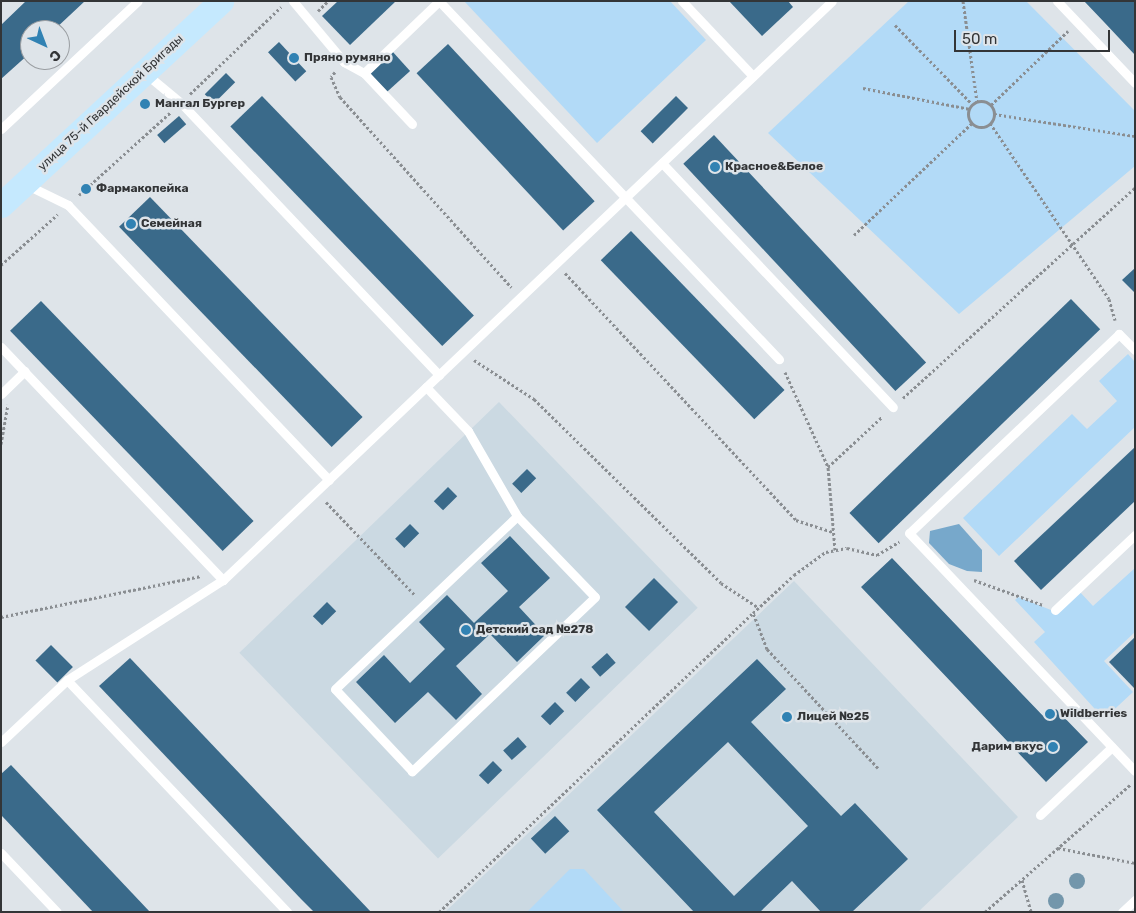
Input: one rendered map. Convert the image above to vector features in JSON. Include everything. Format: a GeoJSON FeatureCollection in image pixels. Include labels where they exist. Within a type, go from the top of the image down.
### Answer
{"type":"FeatureCollection","features":[{"type":"Feature","properties":{"kind":"main road","name":"улица 75-й Гвардейской Бригады"},"geometry":{"type":"LineString","coordinates":[[1,205],[222,1]]}},
{"type":"Feature","properties":{"kind":"lane"},"geometry":{"type":"LineString","coordinates":[[1,129],[138,1]]}},
{"type":"Feature","properties":{"kind":"lane"},"geometry":{"type":"LineString","coordinates":[[293,1],[344,62],[364,73],[412,124]]}},
{"type":"Feature","properties":{"kind":"lane"},"geometry":{"type":"LineString","coordinates":[[364,73],[439,1],[779,359]]}},
{"type":"Feature","properties":{"kind":"lane"},"geometry":{"type":"LineString","coordinates":[[682,1],[753,76]]}},
{"type":"Feature","properties":{"kind":"lane"},"geometry":{"type":"LineString","coordinates":[[1,742],[67,680],[223,580],[832,1]]}},
{"type":"Feature","properties":{"kind":"lane"},"geometry":{"type":"LineString","coordinates":[[1057,1],[1135,83]]}},
{"type":"Feature","properties":{"kind":"lane"},"geometry":{"type":"LineString","coordinates":[[144,72],[181,103],[439,375]]}},
{"type":"Feature","properties":{"kind":"lane"},"geometry":{"type":"LineString","coordinates":[[662,163],[893,406]]}},
{"type":"Feature","properties":{"kind":"lane"},"geometry":{"type":"LineString","coordinates":[[24,184],[68,205],[329,480]]}},
{"type":"Feature","properties":{"kind":"lane"},"geometry":{"type":"LineString","coordinates":[[1135,350],[1119,334],[909,533],[1135,771]]}},
{"type":"Feature","properties":{"kind":"lane"},"geometry":{"type":"LineString","coordinates":[[1,347],[223,580]]}},
{"type":"Feature","properties":{"kind":"lane"},"geometry":{"type":"LineString","coordinates":[[1,394],[25,372]]}},
{"type":"Feature","properties":{"kind":"lane"},"geometry":{"type":"LineString","coordinates":[[426,387],[468,431],[517,516],[595,598],[412,771],[335,689],[517,516]]}},
{"type":"Feature","properties":{"kind":"lane"},"geometry":{"type":"LineString","coordinates":[[1056,610],[1135,535]]}},
{"type":"Feature","properties":{"kind":"lane"},"geometry":{"type":"LineString","coordinates":[[67,680],[287,912]]}},
{"type":"Feature","properties":{"kind":"lane"},"geometry":{"type":"LineString","coordinates":[[1040,815],[1112,747]]}},
{"type":"Feature","properties":{"kind":"lane"},"geometry":{"type":"LineString","coordinates":[[1,854],[57,912]]}},
{"type":"Feature","properties":{"kind":"lane"},"geometry":{"type":"LineString","coordinates":[[1122,912],[1135,900]]}},
{"type":"Feature","properties":{"kind":"path"},"geometry":{"type":"LineString","coordinates":[[963,1],[977,102]]}},
{"type":"Feature","properties":{"kind":"path"},"geometry":{"type":"LineString","coordinates":[[991,105],[1077,22]]}},
{"type":"Feature","properties":{"kind":"path"},"geometry":{"type":"LineString","coordinates":[[895,25],[972,104]]}},
{"type":"Feature","properties":{"kind":"path"},"geometry":{"type":"LineString","coordinates":[[344,62],[331,77],[340,97],[521,297]]}},
{"type":"Feature","properties":{"kind":"path"},"geometry":{"type":"LineString","coordinates":[[863,88],[970,109]]}},
{"type":"Feature","properties":{"kind":"path"},"geometry":{"type":"LineString","coordinates":[[972,123],[970,109],[972,104],[977,102],[991,105]]}},
{"type":"Feature","properties":{"kind":"path"},"geometry":{"type":"LineString","coordinates":[[972,123],[981,127],[990,123],[994,114],[991,105]]}},
{"type":"Feature","properties":{"kind":"path"},"geometry":{"type":"LineString","coordinates":[[994,114],[1135,136]]}},
{"type":"Feature","properties":{"kind":"path"},"geometry":{"type":"LineString","coordinates":[[854,235],[972,123]]}},
{"type":"Feature","properties":{"kind":"path"},"geometry":{"type":"LineString","coordinates":[[990,123],[1109,300],[1119,334]]}},
{"type":"Feature","properties":{"kind":"path"},"geometry":{"type":"LineString","coordinates":[[828,467],[1135,188]]}},
{"type":"Feature","properties":{"kind":"path"},"geometry":{"type":"LineString","coordinates":[[1,265],[68,205]]}},
{"type":"Feature","properties":{"kind":"path"},"geometry":{"type":"LineString","coordinates":[[556,264],[796,520],[833,532]]}},
{"type":"Feature","properties":{"kind":"path"},"geometry":{"type":"LineString","coordinates":[[463,352],[534,400],[721,583],[759,608]]}},
{"type":"Feature","properties":{"kind":"path"},"geometry":{"type":"LineString","coordinates":[[779,359],[828,467],[835,550]]}},
{"type":"Feature","properties":{"kind":"path"},"geometry":{"type":"LineString","coordinates":[[1,444],[12,384]]}},
{"type":"Feature","properties":{"kind":"path"},"geometry":{"type":"LineString","coordinates":[[316,491],[424,604]]}},
{"type":"Feature","properties":{"kind":"path"},"geometry":{"type":"LineString","coordinates":[[439,911],[794,575],[826,552],[846,548],[878,555],[890,550],[909,533]]}},
{"type":"Feature","properties":{"kind":"path"},"geometry":{"type":"LineString","coordinates":[[942,568],[1056,610]]}},
{"type":"Feature","properties":{"kind":"path"},"geometry":{"type":"LineString","coordinates":[[1,617],[216,572]]}},
{"type":"Feature","properties":{"kind":"path"},"geometry":{"type":"LineString","coordinates":[[753,613],[767,649],[878,768]]}},
{"type":"Feature","properties":{"kind":"path"},"geometry":{"type":"LineString","coordinates":[[985,912],[1135,780]]}},
{"type":"Feature","properties":{"kind":"path"},"geometry":{"type":"LineString","coordinates":[[1057,848],[1135,863]]}},
{"type":"Feature","properties":{"kind":"path"},"geometry":{"type":"LineString","coordinates":[[1022,880],[1031,912]]}},
{"type":"Feature","properties":{"kind":"shaded area"},"geometry":{"type":"Polygon","coordinates":[[[464,1],[670,1],[706,40],[597,143],[464,1]]]}},
{"type":"Feature","properties":{"kind":"shaded area"},"geometry":{"type":"Polygon","coordinates":[[[909,1],[1026,1],[1135,111],[1135,166],[959,314],[768,133],[909,1]]]}},
{"type":"Feature","properties":{"kind":"shaded area"},"geometry":{"type":"Polygon","coordinates":[[[1128,354],[1135,362],[1135,427],[999,556],[963,518],[1072,414],[1087,429],[1117,401],[1099,381],[1128,354]]]}},
{"type":"Feature","properties":{"kind":"shaded area","name":"Детский сад №278"},"geometry":{"type":"Polygon","coordinates":[[[499,402],[698,608],[438,859],[239,653],[499,402]]]}},
{"type":"Feature","properties":{"kind":"shaded area"},"geometry":{"type":"Polygon","coordinates":[[[959,524],[982,550],[982,572],[967,571],[949,564],[929,543],[930,531],[959,524]]]}},
{"type":"Feature","properties":{"kind":"shaded area"},"geometry":{"type":"Polygon","coordinates":[[[1135,568],[1135,632],[1104,661],[1133,692],[1104,719],[1034,642],[1045,632],[1015,600],[1018,597],[1056,612],[1079,591],[1093,606],[1135,568]]]}},
{"type":"Feature","properties":{"kind":"shaded area","name":"Лицей №25"},"geometry":{"type":"Polygon","coordinates":[[[794,581],[1018,817],[918,912],[445,912],[794,581]]]}},
{"type":"Feature","properties":{"kind":"shaded area"},"geometry":{"type":"Polygon","coordinates":[[[570,869],[584,869],[624,912],[527,912],[570,869]]]}},
{"type":"Feature","properties":{"kind":"building"},"geometry":{"type":"Polygon","coordinates":[[[26,1],[85,1],[65,20],[20,20],[20,62],[1,79],[1,25],[26,1]]]}},
{"type":"Feature","properties":{"kind":"building"},"geometry":{"type":"Polygon","coordinates":[[[338,1],[396,1],[350,45],[322,16],[338,1]]]}},
{"type":"Feature","properties":{"kind":"building"},"geometry":{"type":"Polygon","coordinates":[[[729,1],[788,1],[793,7],[762,36],[729,1]]]}},
{"type":"Feature","properties":{"kind":"building"},"geometry":{"type":"Polygon","coordinates":[[[1084,1],[1135,1],[1135,55],[1104,22],[1084,1]]]}},
{"type":"Feature","properties":{"kind":"building"},"geometry":{"type":"Polygon","coordinates":[[[279,42],[306,71],[295,81],[268,52],[279,42]]]}},
{"type":"Feature","properties":{"kind":"building"},"geometry":{"type":"Polygon","coordinates":[[[448,44],[595,201],[563,231],[417,73],[448,44]]]}},
{"type":"Feature","properties":{"kind":"building"},"geometry":{"type":"Polygon","coordinates":[[[392,51],[410,71],[386,92],[368,72],[392,51]]]}},
{"type":"Feature","properties":{"kind":"building"},"geometry":{"type":"Polygon","coordinates":[[[226,73],[235,82],[214,103],[205,94],[226,73]]]}},
{"type":"Feature","properties":{"kind":"building"},"geometry":{"type":"Polygon","coordinates":[[[262,96],[474,315],[442,346],[230,127],[262,96]]]}},
{"type":"Feature","properties":{"kind":"building"},"geometry":{"type":"Polygon","coordinates":[[[676,96],[688,108],[653,143],[641,131],[676,96]]]}},
{"type":"Feature","properties":{"kind":"building"},"geometry":{"type":"Polygon","coordinates":[[[179,116],[186,124],[164,143],[157,135],[179,116]]]}},
{"type":"Feature","properties":{"kind":"building"},"geometry":{"type":"Polygon","coordinates":[[[714,135],[926,362],[895,391],[683,164],[714,135]]]}},
{"type":"Feature","properties":{"kind":"building"},"geometry":{"type":"Polygon","coordinates":[[[150,197],[363,417],[332,447],[119,227],[150,197]]]}},
{"type":"Feature","properties":{"kind":"building"},"geometry":{"type":"Polygon","coordinates":[[[631,231],[785,390],[754,419],[601,260],[631,231]]]}},
{"type":"Feature","properties":{"kind":"building"},"geometry":{"type":"Polygon","coordinates":[[[1135,268],[1135,293],[1122,280],[1135,268]]]}},
{"type":"Feature","properties":{"kind":"building"},"geometry":{"type":"Polygon","coordinates":[[[1071,299],[1100,329],[879,543],[849,513],[1071,299]]]}},
{"type":"Feature","properties":{"kind":"building"},"geometry":{"type":"Polygon","coordinates":[[[41,301],[254,521],[223,551],[10,331],[41,301]]]}},
{"type":"Feature","properties":{"kind":"building"},"geometry":{"type":"Polygon","coordinates":[[[1135,447],[1135,501],[1041,590],[1014,561],[1135,447]]]}},
{"type":"Feature","properties":{"kind":"building"},"geometry":{"type":"Polygon","coordinates":[[[527,469],[536,478],[521,493],[512,484],[527,469]]]}},
{"type":"Feature","properties":{"kind":"building"},"geometry":{"type":"Polygon","coordinates":[[[448,487],[457,496],[443,510],[434,501],[448,487]]]}},
{"type":"Feature","properties":{"kind":"building"},"geometry":{"type":"Polygon","coordinates":[[[410,524],[419,533],[404,548],[395,539],[410,524]]]}},
{"type":"Feature","properties":{"kind":"building"},"geometry":{"type":"Polygon","coordinates":[[[510,536],[550,578],[519,607],[545,635],[517,662],[490,634],[456,666],[482,694],[456,720],[428,692],[395,723],[356,682],[384,655],[410,683],[445,649],[419,622],[447,595],[474,623],[508,591],[481,563],[510,536]]]}},
{"type":"Feature","properties":{"kind":"building"},"geometry":{"type":"Polygon","coordinates":[[[892,558],[1046,719],[1056,709],[1088,742],[1046,782],[861,587],[892,558]]]}},
{"type":"Feature","properties":{"kind":"building"},"geometry":{"type":"Polygon","coordinates":[[[654,578],[678,602],[649,631],[625,607],[654,578]]]}},
{"type":"Feature","properties":{"kind":"building"},"geometry":{"type":"Polygon","coordinates":[[[327,602],[336,611],[322,625],[313,616],[327,602]]]}},
{"type":"Feature","properties":{"kind":"building"},"geometry":{"type":"Polygon","coordinates":[[[1135,637],[1135,689],[1109,662],[1135,637]]]}},
{"type":"Feature","properties":{"kind":"building"},"geometry":{"type":"Polygon","coordinates":[[[51,645],[73,667],[57,682],[35,661],[51,645]]]}},
{"type":"Feature","properties":{"kind":"building"},"geometry":{"type":"Polygon","coordinates":[[[607,653],[616,663],[600,677],[591,667],[607,653]]]}},
{"type":"Feature","properties":{"kind":"building"},"geometry":{"type":"Polygon","coordinates":[[[130,658],[371,912],[314,912],[301,899],[99,686],[130,658]]]}},
{"type":"Feature","properties":{"kind":"building"},"geometry":{"type":"Polygon","coordinates":[[[757,659],[786,689],[751,722],[841,816],[855,803],[908,859],[852,912],[821,912],[792,881],[760,912],[694,912],[597,810],[757,659]],[[728,742],[654,812],[734,896],[808,826],[728,742]]]}},
{"type":"Feature","properties":{"kind":"building"},"geometry":{"type":"Polygon","coordinates":[[[581,678],[590,687],[575,702],[566,693],[581,678]]]}},
{"type":"Feature","properties":{"kind":"building"},"geometry":{"type":"Polygon","coordinates":[[[555,702],[564,711],[550,725],[541,716],[555,702]]]}},
{"type":"Feature","properties":{"kind":"building"},"geometry":{"type":"Polygon","coordinates":[[[518,737],[527,747],[512,760],[503,750],[518,737]]]}},
{"type":"Feature","properties":{"kind":"building"},"geometry":{"type":"Polygon","coordinates":[[[493,761],[502,770],[488,784],[479,775],[493,761]]]}},
{"type":"Feature","properties":{"kind":"building"},"geometry":{"type":"Polygon","coordinates":[[[11,765],[150,912],[93,912],[2,816],[1,774],[11,765]]]}},
{"type":"Feature","properties":{"kind":"building"},"geometry":{"type":"Polygon","coordinates":[[[555,816],[569,831],[545,854],[531,839],[555,816]]]}},
{"type":"Feature","properties":{"kind":"place","name":"Пряно румяно"},"geometry":{"type":"Point","coordinates":[294,58]}},
{"type":"Feature","properties":{"kind":"place","name":"Мангал Бургер"},"geometry":{"type":"Point","coordinates":[145,104]}},
{"type":"Feature","properties":{"kind":"place","name":"Красное&Белое"},"geometry":{"type":"Point","coordinates":[715,167]}},
{"type":"Feature","properties":{"kind":"place","name":"Фармакопейка"},"geometry":{"type":"Point","coordinates":[86,189]}},
{"type":"Feature","properties":{"kind":"place","name":"Семейная"},"geometry":{"type":"Point","coordinates":[131,224]}},
{"type":"Feature","properties":{"kind":"place","name":"Детский сад №278"},"geometry":{"type":"Point","coordinates":[466,630]}},
{"type":"Feature","properties":{"kind":"place","name":"Wildberries"},"geometry":{"type":"Point","coordinates":[1050,714]}},
{"type":"Feature","properties":{"kind":"place","name":"Лицей №25"},"geometry":{"type":"Point","coordinates":[787,717]}},
{"type":"Feature","properties":{"kind":"place","name":"Дарим вкус"},"geometry":{"type":"Point","coordinates":[1053,747]}}]}
